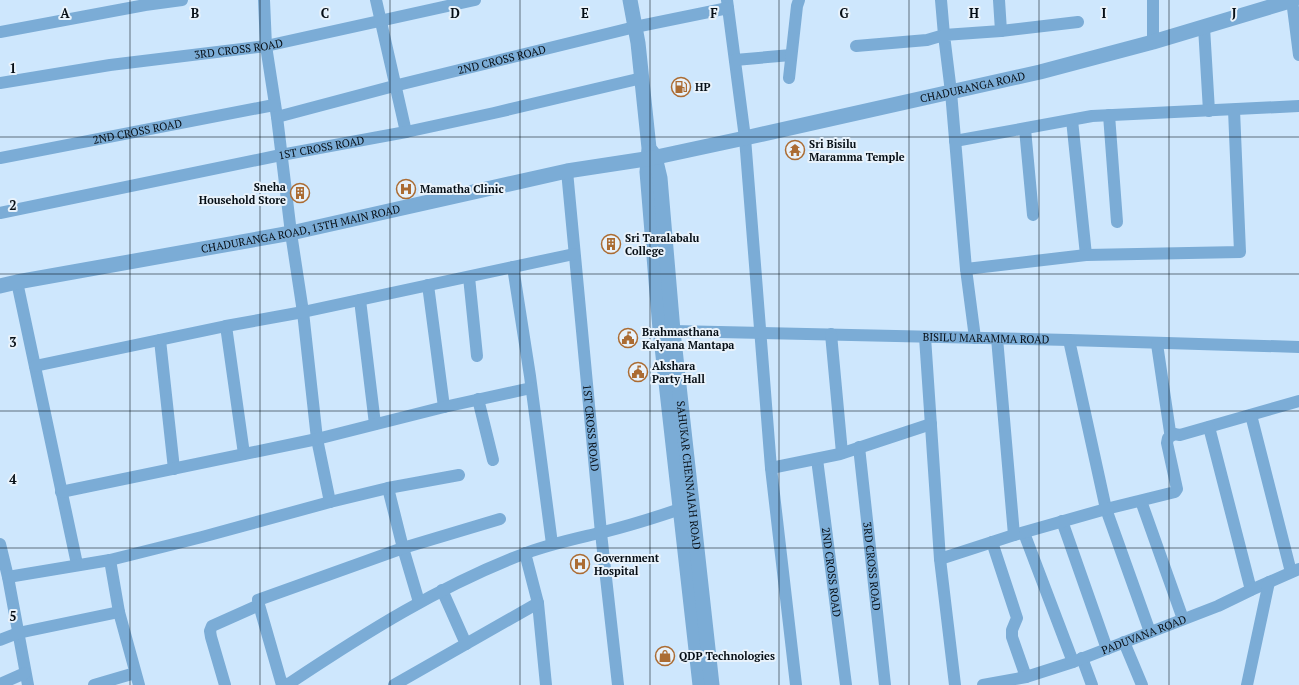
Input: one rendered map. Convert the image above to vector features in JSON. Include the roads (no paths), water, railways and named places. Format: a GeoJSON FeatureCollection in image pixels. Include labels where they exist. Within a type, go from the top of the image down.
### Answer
{"type":"FeatureCollection","features":[{"type":"Feature","properties":{"kind":"street"},"geometry":{"type":"LineString","coordinates":[[0,32],[145,5],[182,0]]}},
{"type":"Feature","properties":{"kind":"street"},"geometry":{"type":"LineString","coordinates":[[264,0],[266,46],[303,312],[317,439],[330,502]]}},
{"type":"Feature","properties":{"kind":"street"},"geometry":{"type":"LineString","coordinates":[[376,0],[394,86],[406,132]]}},
{"type":"Feature","properties":{"kind":"street","name":"3RD CROSS ROAD"},"geometry":{"type":"LineString","coordinates":[[0,83],[110,65],[266,46],[475,0]]}},
{"type":"Feature","properties":{"kind":"street","name":"SAHUKAR CHENNAIAH ROAD"},"geometry":{"type":"LineString","coordinates":[[630,0],[635,26],[651,154],[660,178],[700,685]]}},
{"type":"Feature","properties":{"kind":"street"},"geometry":{"type":"LineString","coordinates":[[789,78],[796,6],[799,0]]}},
{"type":"Feature","properties":{"kind":"street"},"geometry":{"type":"LineString","coordinates":[[942,0],[966,268],[975,338]]}},
{"type":"Feature","properties":{"kind":"street"},"geometry":{"type":"LineString","coordinates":[[999,0],[1001,30]]}},
{"type":"Feature","properties":{"kind":"street"},"geometry":{"type":"LineString","coordinates":[[1153,0],[1153,42]]}},
{"type":"Feature","properties":{"kind":"street"},"geometry":{"type":"LineString","coordinates":[[1293,0],[1299,55]]}},
{"type":"Feature","properties":{"kind":"street","name":"CHADURANGA ROAD"},"geometry":{"type":"LineString","coordinates":[[651,154],[746,138],[1040,72],[1153,42],[1293,0]]}},
{"type":"Feature","properties":{"kind":"street"},"geometry":{"type":"LineString","coordinates":[[727,4],[746,138],[771,468],[796,685]]}},
{"type":"Feature","properties":{"kind":"street","name":"2ND CROSS ROAD"},"geometry":{"type":"LineString","coordinates":[[0,158],[276,111],[394,86],[727,4]]}},
{"type":"Feature","properties":{"kind":"street"},"geometry":{"type":"LineString","coordinates":[[856,46],[927,40],[944,35],[1078,22]]}},
{"type":"Feature","properties":{"kind":"street"},"geometry":{"type":"LineString","coordinates":[[1204,27],[1209,111]]}},
{"type":"Feature","properties":{"kind":"street"},"geometry":{"type":"LineString","coordinates":[[735,60],[791,55]]}},
{"type":"Feature","properties":{"kind":"street","name":"1ST CROSS ROAD"},"geometry":{"type":"LineString","coordinates":[[0,213],[281,155],[406,132],[642,78]]}},
{"type":"Feature","properties":{"kind":"street"},"geometry":{"type":"LineString","coordinates":[[955,141],[1092,116],[1299,106]]}},
{"type":"Feature","properties":{"kind":"street"},"geometry":{"type":"LineString","coordinates":[[966,268],[1086,255],[1240,252],[1234,110]]}},
{"type":"Feature","properties":{"kind":"street"},"geometry":{"type":"LineString","coordinates":[[1109,115],[1117,222]]}},
{"type":"Feature","properties":{"kind":"street"},"geometry":{"type":"LineString","coordinates":[[1072,120],[1086,255]]}},
{"type":"Feature","properties":{"kind":"street"},"geometry":{"type":"LineString","coordinates":[[1025,128],[1033,216]]}},
{"type":"Feature","properties":{"kind":"street","name":"SAHUKAR CHENNAIAH ROAD"},"geometry":{"type":"LineString","coordinates":[[651,154],[648,172],[660,329],[712,685]]}},
{"type":"Feature","properties":{"kind":"street","name":"CHADURANGA ROAD, 13TH MAIN ROAD"},"geometry":{"type":"LineString","coordinates":[[0,286],[291,233],[566,171],[651,154]]}},
{"type":"Feature","properties":{"kind":"street","name":"1ST CROSS ROAD"},"geometry":{"type":"LineString","coordinates":[[566,171],[601,533],[618,685]]}},
{"type":"Feature","properties":{"kind":"street"},"geometry":{"type":"LineString","coordinates":[[35,366],[226,326],[303,312],[574,254]]}},
{"type":"Feature","properties":{"kind":"street"},"geometry":{"type":"LineString","coordinates":[[513,267],[552,544]]}},
{"type":"Feature","properties":{"kind":"street"},"geometry":{"type":"LineString","coordinates":[[469,277],[477,356]]}},
{"type":"Feature","properties":{"kind":"street"},"geometry":{"type":"LineString","coordinates":[[17,282],[77,564]]}},
{"type":"Feature","properties":{"kind":"street"},"geometry":{"type":"LineString","coordinates":[[428,285],[444,407]]}},
{"type":"Feature","properties":{"kind":"street"},"geometry":{"type":"LineString","coordinates":[[360,300],[375,424]]}},
{"type":"Feature","properties":{"kind":"street"},"geometry":{"type":"LineString","coordinates":[[226,326],[244,454]]}},
{"type":"Feature","properties":{"kind":"street","name":"BISILU MARAMMA ROAD"},"geometry":{"type":"LineString","coordinates":[[673,331],[997,338],[1157,344],[1299,347]]}},
{"type":"Feature","properties":{"kind":"street"},"geometry":{"type":"LineString","coordinates":[[831,334],[842,453]]}},
{"type":"Feature","properties":{"kind":"street"},"geometry":{"type":"LineString","coordinates":[[926,337],[940,559],[955,685]]}},
{"type":"Feature","properties":{"kind":"street"},"geometry":{"type":"LineString","coordinates":[[997,338],[1019,534],[1078,660],[1092,685]]}},
{"type":"Feature","properties":{"kind":"street"},"geometry":{"type":"LineString","coordinates":[[160,340],[174,469]]}},
{"type":"Feature","properties":{"kind":"street"},"geometry":{"type":"LineString","coordinates":[[1069,340],[1106,509],[1150,632]]}},
{"type":"Feature","properties":{"kind":"street"},"geometry":{"type":"LineString","coordinates":[[1157,344],[1170,432],[1174,434],[1180,435],[1299,401]]}},
{"type":"Feature","properties":{"kind":"street"},"geometry":{"type":"LineString","coordinates":[[61,492],[317,439],[444,407],[531,388]]}},
{"type":"Feature","properties":{"kind":"street"},"geometry":{"type":"LineString","coordinates":[[478,399],[493,460]]}},
{"type":"Feature","properties":{"kind":"street"},"geometry":{"type":"LineString","coordinates":[[1251,415],[1295,571]]}},
{"type":"Feature","properties":{"kind":"street"},"geometry":{"type":"LineString","coordinates":[[771,468],[842,453],[931,424]]}},
{"type":"Feature","properties":{"kind":"street"},"geometry":{"type":"LineString","coordinates":[[1210,427],[1251,590]]}},
{"type":"Feature","properties":{"kind":"street"},"geometry":{"type":"LineString","coordinates":[[940,559],[1062,521],[1172,494],[1177,489],[1167,443],[1168,438],[1174,434]]}},
{"type":"Feature","properties":{"kind":"street","name":"3RD CROSS ROAD"},"geometry":{"type":"LineString","coordinates":[[859,447],[885,685]]}},
{"type":"Feature","properties":{"kind":"street","name":"2ND CROSS ROAD"},"geometry":{"type":"LineString","coordinates":[[817,459],[846,685]]}},
{"type":"Feature","properties":{"kind":"street"},"geometry":{"type":"LineString","coordinates":[[8,578],[77,564],[110,560],[202,537],[330,502],[388,488],[459,475]]}},
{"type":"Feature","properties":{"kind":"street"},"geometry":{"type":"LineString","coordinates":[[388,488],[403,548],[419,602]]}},
{"type":"Feature","properties":{"kind":"street"},"geometry":{"type":"LineString","coordinates":[[1141,501],[1183,619]]}},
{"type":"Feature","properties":{"kind":"street"},"geometry":{"type":"LineString","coordinates":[[500,519],[403,548],[258,600],[287,685],[419,602],[442,590],[552,544],[601,533],[686,507]]}},
{"type":"Feature","properties":{"kind":"street"},"geometry":{"type":"LineString","coordinates":[[1062,521],[1107,649]]}},
{"type":"Feature","properties":{"kind":"street"},"geometry":{"type":"LineString","coordinates":[[992,542],[1017,618],[1012,630],[1012,637],[1026,677]]}},
{"type":"Feature","properties":{"kind":"street"},"geometry":{"type":"LineString","coordinates":[[0,548],[8,578],[5,592],[18,633],[27,679],[0,684]]}},
{"type":"Feature","properties":{"kind":"street"},"geometry":{"type":"LineString","coordinates":[[525,554],[538,603],[544,685]]}},
{"type":"Feature","properties":{"kind":"street"},"geometry":{"type":"LineString","coordinates":[[110,560],[119,612],[139,685]]}},
{"type":"Feature","properties":{"kind":"street","name":"PADUVANA ROAD"},"geometry":{"type":"LineString","coordinates":[[983,685],[998,684],[1026,677],[1040,680],[1078,660],[1218,606],[1295,571]]}},
{"type":"Feature","properties":{"kind":"street"},"geometry":{"type":"LineString","coordinates":[[1247,685],[1269,582]]}},
{"type":"Feature","properties":{"kind":"street"},"geometry":{"type":"LineString","coordinates":[[442,590],[466,644]]}},
{"type":"Feature","properties":{"kind":"street"},"geometry":{"type":"LineString","coordinates":[[394,685],[538,603]]}},
{"type":"Feature","properties":{"kind":"street"},"geometry":{"type":"LineString","coordinates":[[225,685],[211,637],[210,631],[212,626],[259,605]]}},
{"type":"Feature","properties":{"kind":"street"},"geometry":{"type":"LineString","coordinates":[[0,640],[18,633],[119,612]]}},
{"type":"Feature","properties":{"kind":"street"},"geometry":{"type":"LineString","coordinates":[[1124,642],[1142,685]]}},
{"type":"Feature","properties":{"kind":"street"},"geometry":{"type":"LineString","coordinates":[[94,685],[135,673]]}},
{"type":"Feature","properties":{"kind":"place","name":"HP"},"geometry":{"type":"Point","coordinates":[681,87]}},
{"type":"Feature","properties":{"kind":"place","name":"Sri Bisilu Maramma Temple"},"geometry":{"type":"Point","coordinates":[795,150]}},
{"type":"Feature","properties":{"kind":"place","name":"Mamatha Clinic"},"geometry":{"type":"Point","coordinates":[406,189]}},
{"type":"Feature","properties":{"kind":"place","name":"Sneha Household Store"},"geometry":{"type":"Point","coordinates":[300,193]}},
{"type":"Feature","properties":{"kind":"place","name":"Sri Taralabalu College"},"geometry":{"type":"Point","coordinates":[611,244]}},
{"type":"Feature","properties":{"kind":"place","name":"Brahmasthana Kalyana Mantapa"},"geometry":{"type":"Point","coordinates":[628,338]}},
{"type":"Feature","properties":{"kind":"place","name":"Akshara Party Hall"},"geometry":{"type":"Point","coordinates":[638,372]}},
{"type":"Feature","properties":{"kind":"place","name":"Government Hospital"},"geometry":{"type":"Point","coordinates":[580,564]}},
{"type":"Feature","properties":{"kind":"place","name":"QDP Technologies"},"geometry":{"type":"Point","coordinates":[665,656]}}]}
